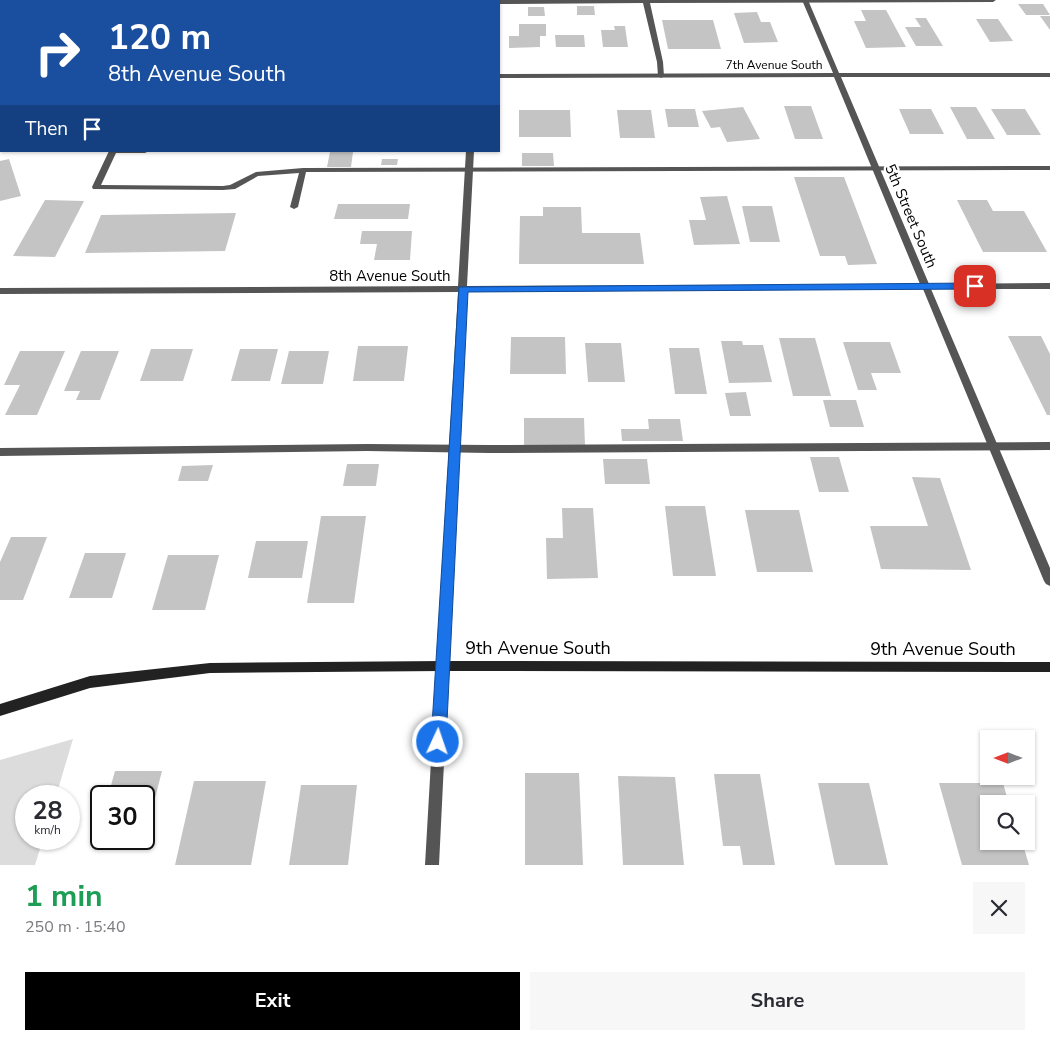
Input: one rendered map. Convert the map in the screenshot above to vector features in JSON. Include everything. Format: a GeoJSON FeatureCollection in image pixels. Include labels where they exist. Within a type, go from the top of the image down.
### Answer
{"type":"FeatureCollection","features":[{"type":"Feature","properties":{"kind":"main road","name":"9th Avenue South"},"geometry":{"type":"LineString","coordinates":[[0,710],[90,682],[144,674],[210,668],[443,666],[1050,667]]}},
{"type":"Feature","properties":{"kind":"street","name":"5th Street South"},"geometry":{"type":"LineString","coordinates":[[805,0],[1050,581]]}},
{"type":"Feature","properties":{"kind":"street"},"geometry":{"type":"LineString","coordinates":[[500,2],[993,0]]}},
{"type":"Feature","properties":{"kind":"street"},"geometry":{"type":"LineString","coordinates":[[646,1],[660,62],[661,76]]}},
{"type":"Feature","properties":{"kind":"street","name":"7th Avenue South"},"geometry":{"type":"LineString","coordinates":[[500,76],[1050,75]]}},
{"type":"Feature","properties":{"kind":"street"},"geometry":{"type":"LineString","coordinates":[[113,152],[96,187],[223,188],[232,187],[256,174],[304,170],[1050,168]]}},
{"type":"Feature","properties":{"kind":"street"},"geometry":{"type":"LineString","coordinates":[[432,865],[470,152]]}},
{"type":"Feature","properties":{"kind":"street"},"geometry":{"type":"LineString","coordinates":[[294,207],[304,170]]}},
{"type":"Feature","properties":{"kind":"street","name":"8th Avenue South"},"geometry":{"type":"LineString","coordinates":[[0,291],[1050,286]]}},
{"type":"Feature","properties":{"kind":"street"},"geometry":{"type":"LineString","coordinates":[[0,452],[94,453],[455,448],[1050,446]]}},
{"type":"Feature","properties":{"kind":"shaded area"},"geometry":{"type":"Polygon","coordinates":[[[73,739],[59,785],[15,785],[15,850],[40,850],[35,865],[0,865],[0,760],[73,739]]]}},
{"type":"Feature","properties":{"kind":"building"},"geometry":{"type":"Polygon","coordinates":[[[1018,4],[1043,4],[1050,15],[1026,15],[1018,4]]]}},
{"type":"Feature","properties":{"kind":"building"},"geometry":{"type":"Polygon","coordinates":[[[577,6],[594,6],[595,15],[577,15],[577,6]]]}},
{"type":"Feature","properties":{"kind":"building"},"geometry":{"type":"Polygon","coordinates":[[[528,7],[544,7],[545,16],[528,16],[528,7]]]}},
{"type":"Feature","properties":{"kind":"building"},"geometry":{"type":"Polygon","coordinates":[[[861,10],[886,10],[906,47],[866,48],[854,21],[866,21],[861,10]]]}},
{"type":"Feature","properties":{"kind":"building"},"geometry":{"type":"Polygon","coordinates":[[[757,12],[761,22],[770,22],[778,42],[744,43],[734,13],[757,12]]]}},
{"type":"Feature","properties":{"kind":"building"},"geometry":{"type":"Polygon","coordinates":[[[1040,16],[1050,16],[1050,30],[1040,16]]]}},
{"type":"Feature","properties":{"kind":"building"},"geometry":{"type":"Polygon","coordinates":[[[915,18],[926,18],[943,46],[916,46],[905,27],[921,27],[915,18]]]}},
{"type":"Feature","properties":{"kind":"building"},"geometry":{"type":"Polygon","coordinates":[[[976,19],[998,19],[1013,41],[990,42],[976,19]]]}},
{"type":"Feature","properties":{"kind":"building"},"geometry":{"type":"Polygon","coordinates":[[[662,20],[713,20],[721,49],[668,49],[662,20]]]}},
{"type":"Feature","properties":{"kind":"building"},"geometry":{"type":"Polygon","coordinates":[[[519,24],[546,24],[546,36],[540,36],[540,47],[509,48],[509,36],[519,36],[519,24]]]}},
{"type":"Feature","properties":{"kind":"building"},"geometry":{"type":"Polygon","coordinates":[[[614,26],[625,26],[628,47],[603,47],[601,30],[615,30],[614,26]]]}},
{"type":"Feature","properties":{"kind":"building"},"geometry":{"type":"Polygon","coordinates":[[[555,35],[584,35],[585,47],[556,47],[555,35]]]}},
{"type":"Feature","properties":{"kind":"building"},"geometry":{"type":"Polygon","coordinates":[[[784,106],[811,106],[823,139],[795,139],[784,106]]]}},
{"type":"Feature","properties":{"kind":"building"},"geometry":{"type":"Polygon","coordinates":[[[743,107],[760,139],[727,142],[720,127],[711,128],[702,111],[743,107]]]}},
{"type":"Feature","properties":{"kind":"building"},"geometry":{"type":"Polygon","coordinates":[[[950,107],[976,107],[995,139],[967,139],[950,107]]]}},
{"type":"Feature","properties":{"kind":"building"},"geometry":{"type":"Polygon","coordinates":[[[665,109],[695,109],[699,127],[668,127],[665,109]]]}},
{"type":"Feature","properties":{"kind":"building"},"geometry":{"type":"Polygon","coordinates":[[[899,109],[931,109],[944,134],[910,134],[899,109]]]}},
{"type":"Feature","properties":{"kind":"building"},"geometry":{"type":"Polygon","coordinates":[[[991,109],[1025,109],[1041,135],[1007,135],[991,109]]]}},
{"type":"Feature","properties":{"kind":"building"},"geometry":{"type":"Polygon","coordinates":[[[519,110],[570,110],[571,137],[519,137],[519,110]]]}},
{"type":"Feature","properties":{"kind":"building"},"geometry":{"type":"Polygon","coordinates":[[[617,110],[651,110],[655,138],[620,138],[617,110]]]}},
{"type":"Feature","properties":{"kind":"building"},"geometry":{"type":"Polygon","coordinates":[[[330,152],[353,152],[351,167],[327,167],[330,152]]]}},
{"type":"Feature","properties":{"kind":"building"},"geometry":{"type":"Polygon","coordinates":[[[522,153],[553,153],[554,166],[522,166],[522,153]]]}},
{"type":"Feature","properties":{"kind":"building"},"geometry":{"type":"Polygon","coordinates":[[[9,159],[21,196],[0,201],[0,161],[9,159]]]}},
{"type":"Feature","properties":{"kind":"building"},"geometry":{"type":"Polygon","coordinates":[[[382,159],[398,159],[397,165],[381,165],[382,159]]]}},
{"type":"Feature","properties":{"kind":"building"},"geometry":{"type":"Polygon","coordinates":[[[794,177],[844,177],[877,264],[848,265],[845,256],[820,256],[794,177]]]}},
{"type":"Feature","properties":{"kind":"building"},"geometry":{"type":"Polygon","coordinates":[[[727,196],[740,244],[694,245],[689,220],[706,220],[700,197],[727,196]]]}},
{"type":"Feature","properties":{"kind":"building"},"geometry":{"type":"Polygon","coordinates":[[[45,200],[84,201],[55,257],[13,256],[45,200]]]}},
{"type":"Feature","properties":{"kind":"building"},"geometry":{"type":"Polygon","coordinates":[[[957,200],[987,200],[993,211],[1024,211],[1047,252],[983,252],[957,200]]]}},
{"type":"Feature","properties":{"kind":"building"},"geometry":{"type":"Polygon","coordinates":[[[338,204],[410,204],[408,219],[334,219],[338,204]]]}},
{"type":"Feature","properties":{"kind":"building"},"geometry":{"type":"Polygon","coordinates":[[[742,206],[772,206],[780,242],[750,242],[742,206]]]}},
{"type":"Feature","properties":{"kind":"building"},"geometry":{"type":"Polygon","coordinates":[[[543,207],[581,207],[582,233],[640,233],[644,264],[519,264],[520,216],[543,216],[543,207]]]}},
{"type":"Feature","properties":{"kind":"building"},"geometry":{"type":"Polygon","coordinates":[[[236,213],[225,251],[85,253],[101,215],[236,213]]]}},
{"type":"Feature","properties":{"kind":"building"},"geometry":{"type":"Polygon","coordinates":[[[362,231],[412,231],[410,260],[374,260],[377,244],[360,244],[362,231]]]}},
{"type":"Feature","properties":{"kind":"building"},"geometry":{"type":"Polygon","coordinates":[[[1008,336],[1041,336],[1050,354],[1050,415],[1047,415],[1008,336]]]}},
{"type":"Feature","properties":{"kind":"building"},"geometry":{"type":"Polygon","coordinates":[[[511,337],[565,337],[566,374],[510,374],[511,337]]]}},
{"type":"Feature","properties":{"kind":"building"},"geometry":{"type":"Polygon","coordinates":[[[779,338],[815,338],[831,396],[793,396],[779,338]]]}},
{"type":"Feature","properties":{"kind":"building"},"geometry":{"type":"Polygon","coordinates":[[[721,341],[742,341],[743,345],[763,345],[772,382],[729,383],[721,341]]]}},
{"type":"Feature","properties":{"kind":"building"},"geometry":{"type":"Polygon","coordinates":[[[843,342],[890,342],[901,373],[871,373],[877,390],[858,390],[843,342]]]}},
{"type":"Feature","properties":{"kind":"building"},"geometry":{"type":"Polygon","coordinates":[[[585,343],[621,343],[625,382],[588,382],[585,343]]]}},
{"type":"Feature","properties":{"kind":"building"},"geometry":{"type":"Polygon","coordinates":[[[358,346],[408,346],[404,381],[353,381],[358,346]]]}},
{"type":"Feature","properties":{"kind":"building"},"geometry":{"type":"Polygon","coordinates":[[[669,348],[699,348],[707,394],[675,394],[669,348]]]}},
{"type":"Feature","properties":{"kind":"building"},"geometry":{"type":"Polygon","coordinates":[[[151,349],[193,349],[183,381],[140,381],[151,349]]]}},
{"type":"Feature","properties":{"kind":"building"},"geometry":{"type":"Polygon","coordinates":[[[240,349],[278,349],[270,381],[231,381],[240,349]]]}},
{"type":"Feature","properties":{"kind":"building"},"geometry":{"type":"Polygon","coordinates":[[[20,351],[65,351],[37,415],[5,415],[20,385],[4,385],[20,351]]]}},
{"type":"Feature","properties":{"kind":"building"},"geometry":{"type":"Polygon","coordinates":[[[81,351],[119,351],[100,400],[76,400],[80,391],[64,391],[81,351]]]}},
{"type":"Feature","properties":{"kind":"building"},"geometry":{"type":"Polygon","coordinates":[[[289,351],[329,351],[323,384],[281,384],[289,351]]]}},
{"type":"Feature","properties":{"kind":"building"},"geometry":{"type":"Polygon","coordinates":[[[746,392],[751,416],[730,416],[725,393],[746,392]]]}},
{"type":"Feature","properties":{"kind":"building"},"geometry":{"type":"Polygon","coordinates":[[[823,400],[856,400],[864,427],[830,427],[823,400]]]}},
{"type":"Feature","properties":{"kind":"building"},"geometry":{"type":"Polygon","coordinates":[[[524,418],[584,418],[585,446],[524,446],[524,418]]]}},
{"type":"Feature","properties":{"kind":"building"},"geometry":{"type":"Polygon","coordinates":[[[648,419],[680,419],[683,441],[622,441],[621,429],[649,429],[648,419]]]}},
{"type":"Feature","properties":{"kind":"building"},"geometry":{"type":"Polygon","coordinates":[[[810,457],[839,457],[849,492],[819,492],[810,457]]]}},
{"type":"Feature","properties":{"kind":"building"},"geometry":{"type":"Polygon","coordinates":[[[603,459],[647,459],[650,484],[605,484],[603,459]]]}},
{"type":"Feature","properties":{"kind":"building"},"geometry":{"type":"Polygon","coordinates":[[[347,464],[379,464],[376,486],[343,486],[347,464]]]}},
{"type":"Feature","properties":{"kind":"building"},"geometry":{"type":"Polygon","coordinates":[[[213,465],[208,481],[178,481],[182,466],[213,465]]]}},
{"type":"Feature","properties":{"kind":"building"},"geometry":{"type":"Polygon","coordinates":[[[912,477],[940,478],[971,570],[881,569],[870,526],[928,526],[912,477]]]}},
{"type":"Feature","properties":{"kind":"building"},"geometry":{"type":"Polygon","coordinates":[[[665,506],[705,506],[716,576],[673,576],[665,506]]]}},
{"type":"Feature","properties":{"kind":"building"},"geometry":{"type":"Polygon","coordinates":[[[562,508],[593,508],[598,578],[547,579],[546,538],[563,538],[562,508]]]}},
{"type":"Feature","properties":{"kind":"building"},"geometry":{"type":"Polygon","coordinates":[[[745,510],[799,510],[813,572],[757,572],[745,510]]]}},
{"type":"Feature","properties":{"kind":"building"},"geometry":{"type":"Polygon","coordinates":[[[321,516],[366,516],[354,603],[307,603],[321,516]]]}},
{"type":"Feature","properties":{"kind":"building"},"geometry":{"type":"Polygon","coordinates":[[[11,537],[47,537],[23,600],[0,600],[0,562],[11,537]]]}},
{"type":"Feature","properties":{"kind":"building"},"geometry":{"type":"Polygon","coordinates":[[[256,541],[308,541],[302,578],[248,578],[256,541]]]}},
{"type":"Feature","properties":{"kind":"building"},"geometry":{"type":"Polygon","coordinates":[[[85,553],[126,553],[112,598],[69,598],[85,553]]]}},
{"type":"Feature","properties":{"kind":"building"},"geometry":{"type":"Polygon","coordinates":[[[168,555],[219,555],[205,610],[152,610],[168,555]]]}},
{"type":"Feature","properties":{"kind":"building"},"geometry":{"type":"Polygon","coordinates":[[[115,771],[162,771],[155,798],[155,785],[111,785],[115,771]]]}},
{"type":"Feature","properties":{"kind":"building"},"geometry":{"type":"Polygon","coordinates":[[[525,773],[579,773],[583,865],[525,865],[525,773]]]}},
{"type":"Feature","properties":{"kind":"building"},"geometry":{"type":"Polygon","coordinates":[[[714,774],[760,774],[775,865],[743,865],[740,846],[723,846],[714,774]]]}},
{"type":"Feature","properties":{"kind":"building"},"geometry":{"type":"Polygon","coordinates":[[[618,776],[675,777],[684,865],[623,865],[618,776]]]}},
{"type":"Feature","properties":{"kind":"building"},"geometry":{"type":"Polygon","coordinates":[[[194,781],[266,781],[251,865],[175,865],[194,781]]]}},
{"type":"Feature","properties":{"kind":"building"},"geometry":{"type":"Polygon","coordinates":[[[818,783],[869,783],[888,865],[835,865],[818,783]]]}},
{"type":"Feature","properties":{"kind":"building"},"geometry":{"type":"Polygon","coordinates":[[[939,783],[1004,785],[1006,795],[980,795],[980,850],[1025,850],[1029,865],[962,865],[939,783]]]}},
{"type":"Feature","properties":{"kind":"building"},"geometry":{"type":"Polygon","coordinates":[[[301,785],[357,785],[348,865],[289,865],[301,785]]]}},
{"type":"Feature","properties":{"kind":"route"},"geometry":{"type":"LineString","coordinates":[[438,742],[463,289],[975,286]]}}]}
